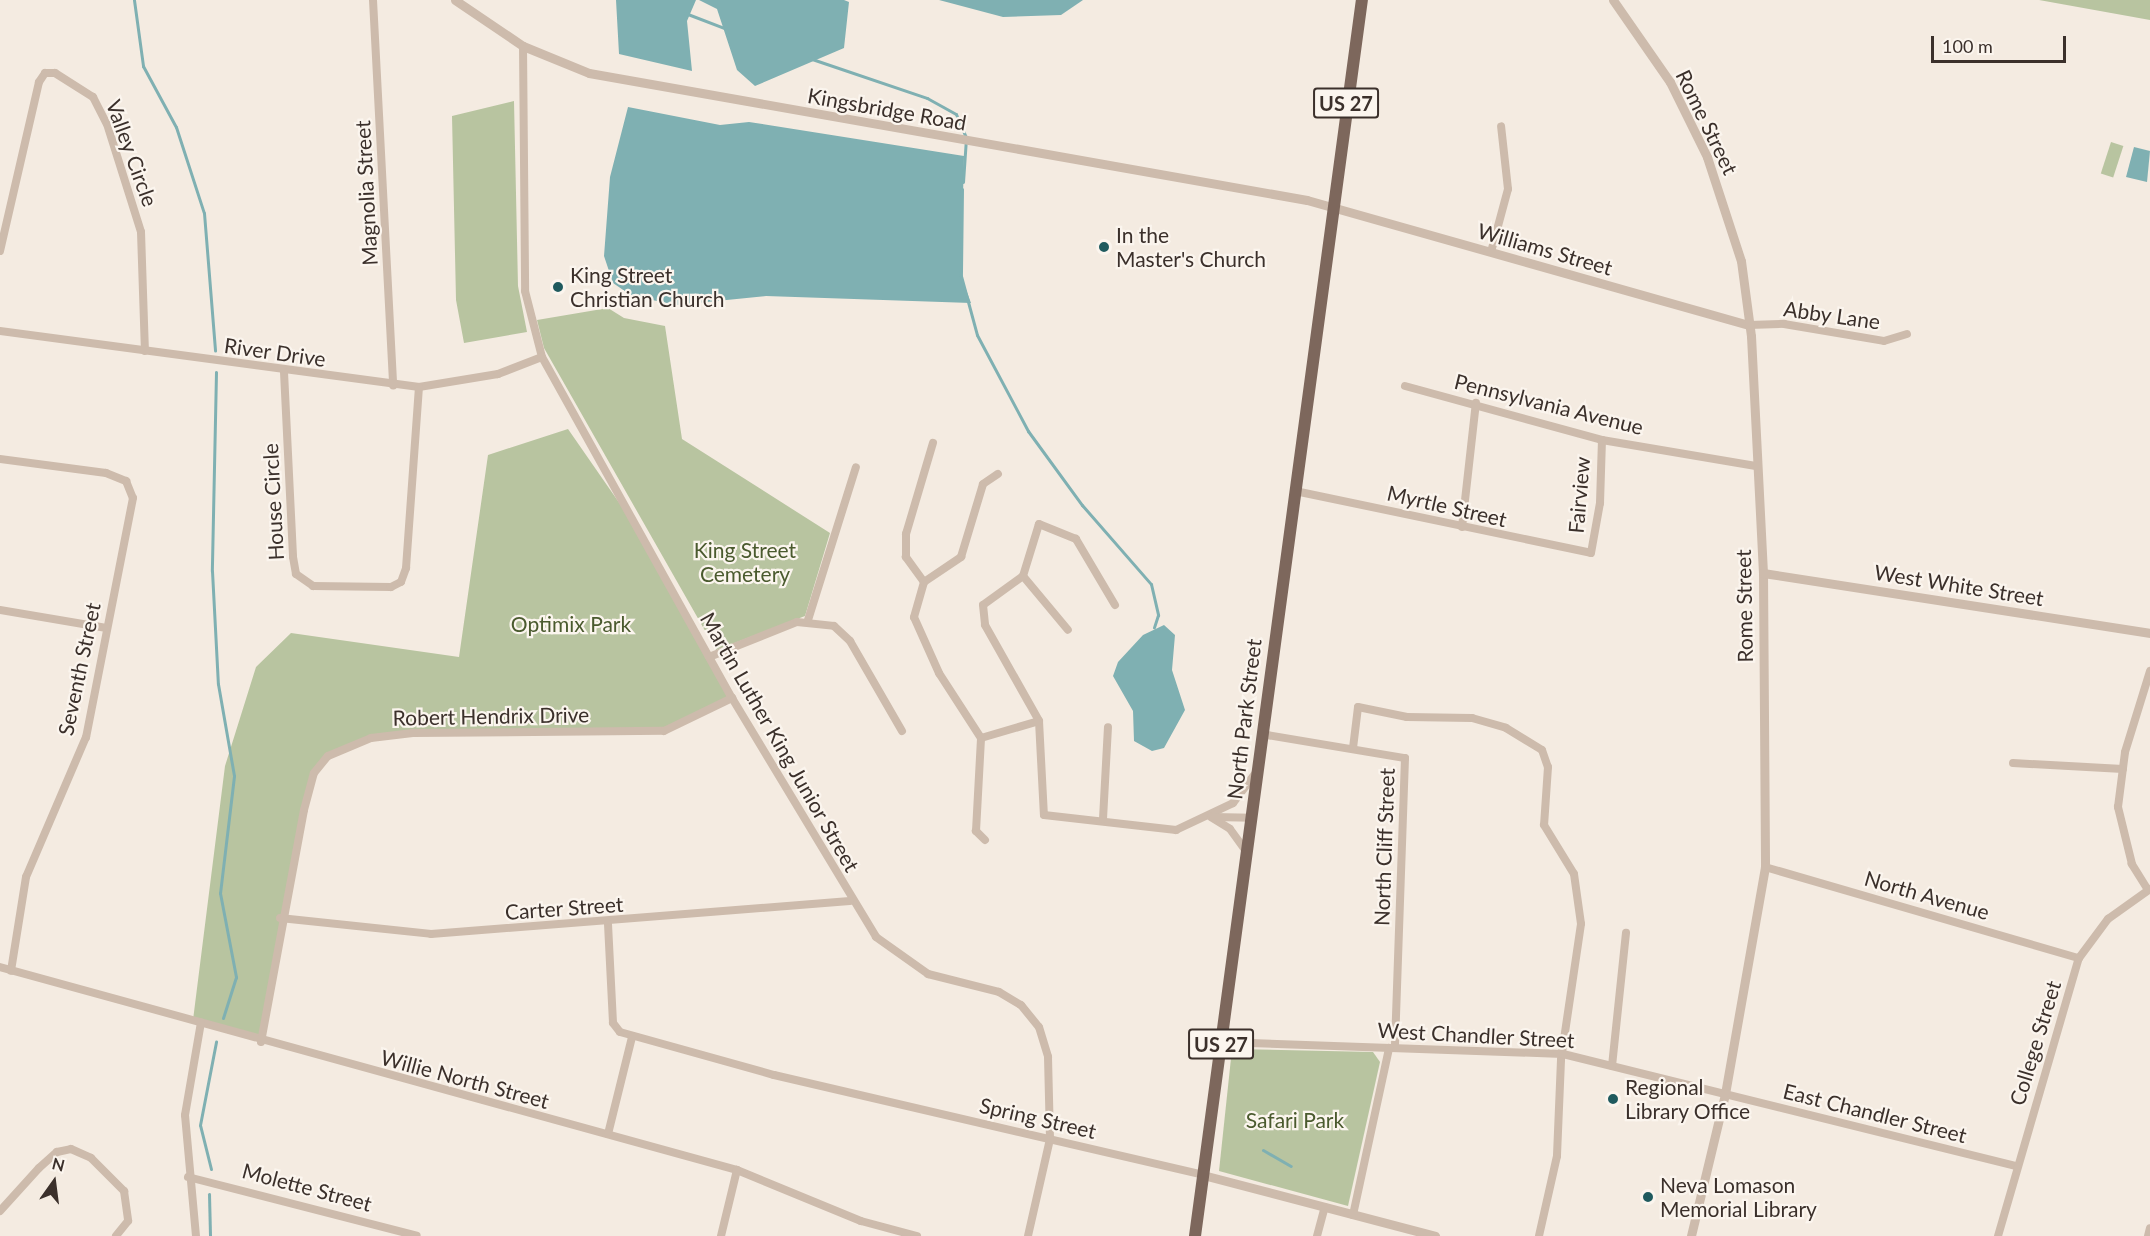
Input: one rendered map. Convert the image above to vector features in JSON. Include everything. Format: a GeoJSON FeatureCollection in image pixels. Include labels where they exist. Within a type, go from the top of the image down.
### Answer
{"type":"FeatureCollection","features":[{"type":"Feature","properties":{"kind":"main road","name":"US 27"},"geometry":{"type":"LineString","coordinates":[[1331,206],[1362,0]]}},
{"type":"Feature","properties":{"kind":"main road","name":"North Park Street"},"geometry":{"type":"LineString","coordinates":[[1195,1236],[1331,206]]}},
{"type":"Feature","properties":{"kind":"street","name":"Magnolia Street"},"geometry":{"type":"LineString","coordinates":[[373,0],[393,385]]}},
{"type":"Feature","properties":{"kind":"street","name":"Kingsbridge Road"},"geometry":{"type":"LineString","coordinates":[[455,0],[523,46],[607,78],[1331,206]]}},
{"type":"Feature","properties":{"kind":"street","name":"Rome Street"},"geometry":{"type":"LineString","coordinates":[[1612,0],[1670,82],[1707,157],[1741,261],[1749,326],[1763,573],[1765,867],[1725,1094],[1691,1236]]}},
{"type":"Feature","properties":{"kind":"street","name":"Martin Luther King Junior Street"},"geometry":{"type":"LineString","coordinates":[[523,46],[525,291],[542,357],[732,698],[850,901],[899,958],[928,975],[999,992],[1021,1005],[1039,1027],[1048,1057],[1050,1139],[1028,1236]]}},
{"type":"Feature","properties":{"kind":"street","name":"Valley Circle"},"geometry":{"type":"LineString","coordinates":[[0,251],[39,82],[45,73],[55,73],[93,97],[107,124],[141,232],[145,351]]}},
{"type":"Feature","properties":{"kind":"street"},"geometry":{"type":"LineString","coordinates":[[1491,252],[1508,189],[1500,126]]}},
{"type":"Feature","properties":{"kind":"street","name":"Williams Street"},"geometry":{"type":"LineString","coordinates":[[1331,206],[1749,326]]}},
{"type":"Feature","properties":{"kind":"street","name":"Abby Lane"},"geometry":{"type":"LineString","coordinates":[[1749,326],[1784,324],[1884,341],[1907,334]]}},
{"type":"Feature","properties":{"kind":"street","name":"River Drive"},"geometry":{"type":"LineString","coordinates":[[0,331],[284,372],[419,387],[498,374],[542,357]]}},
{"type":"Feature","properties":{"kind":"street","name":"House Circle"},"geometry":{"type":"LineString","coordinates":[[284,372],[293,557],[296,574],[313,586],[391,587],[400,582],[406,568],[419,387]]}},
{"type":"Feature","properties":{"kind":"street","name":"Pennsylvania Avenue"},"geometry":{"type":"LineString","coordinates":[[1405,386],[1476,403],[1602,440],[1756,466]]}},
{"type":"Feature","properties":{"kind":"street"},"geometry":{"type":"LineString","coordinates":[[1462,527],[1476,403]]}},
{"type":"Feature","properties":{"kind":"street","name":"Fairview"},"geometry":{"type":"LineString","coordinates":[[1591,553],[1600,503],[1602,440]]}},
{"type":"Feature","properties":{"kind":"street"},"geometry":{"type":"LineString","coordinates":[[924,582],[906,557],[906,534],[933,443]]}},
{"type":"Feature","properties":{"kind":"street","name":"Seventh Street"},"geometry":{"type":"LineString","coordinates":[[0,459],[126,481],[133,498],[106,628],[87,737],[26,878],[11,970]]}},
{"type":"Feature","properties":{"kind":"street"},"geometry":{"type":"LineString","coordinates":[[808,620],[856,467]]}},
{"type":"Feature","properties":{"kind":"street"},"geometry":{"type":"LineString","coordinates":[[984,840],[976,831],[981,738],[915,628],[915,602],[924,582],[961,557],[983,484],[998,474]]}},
{"type":"Feature","properties":{"kind":"street","name":"Myrtle Street"},"geometry":{"type":"LineString","coordinates":[[1295,491],[1591,553]]}},
{"type":"Feature","properties":{"kind":"street"},"geometry":{"type":"LineString","coordinates":[[1115,605],[1076,539],[1059,528],[1039,524],[1023,576],[983,605],[983,614],[1039,721],[1044,815],[1103,819],[1176,830],[1211,817],[1233,803],[1256,773]]}},
{"type":"Feature","properties":{"kind":"street","name":"West White Street"},"geometry":{"type":"LineString","coordinates":[[1763,573],[2150,633]]}},
{"type":"Feature","properties":{"kind":"street"},"geometry":{"type":"LineString","coordinates":[[1023,576],[1068,630]]}},
{"type":"Feature","properties":{"kind":"street"},"geometry":{"type":"LineString","coordinates":[[0,610],[106,628]]}},
{"type":"Feature","properties":{"kind":"street"},"geometry":{"type":"LineString","coordinates":[[709,657],[808,620],[834,626],[850,641],[902,731]]}},
{"type":"Feature","properties":{"kind":"street"},"geometry":{"type":"LineString","coordinates":[[2149,890],[2120,827],[2123,769],[2150,671]]}},
{"type":"Feature","properties":{"kind":"street","name":"Robert Hendrix Drive"},"geometry":{"type":"LineString","coordinates":[[261,1042],[280,918],[314,774],[328,756],[348,746],[414,733],[664,730],[732,698]]}},
{"type":"Feature","properties":{"kind":"street"},"geometry":{"type":"LineString","coordinates":[[1353,748],[1358,707],[1407,717],[1472,718],[1506,728],[1542,750],[1548,767],[1544,825],[1574,874],[1580,901],[1576,980],[1563,1054],[1557,1156],[1539,1236]]}},
{"type":"Feature","properties":{"kind":"street"},"geometry":{"type":"LineString","coordinates":[[981,738],[1039,721]]}},
{"type":"Feature","properties":{"kind":"street"},"geometry":{"type":"LineString","coordinates":[[1103,819],[1108,727]]}},
{"type":"Feature","properties":{"kind":"street","name":"North Cliff Street"},"geometry":{"type":"LineString","coordinates":[[1261,734],[1405,758],[1392,1048],[1353,1215]]}},
{"type":"Feature","properties":{"kind":"street"},"geometry":{"type":"LineString","coordinates":[[2013,763],[2123,769]]}},
{"type":"Feature","properties":{"kind":"street"},"geometry":{"type":"LineString","coordinates":[[1211,817],[1252,818]]}},
{"type":"Feature","properties":{"kind":"street"},"geometry":{"type":"LineString","coordinates":[[1211,817],[1230,829],[1246,852]]}},
{"type":"Feature","properties":{"kind":"street","name":"North Avenue"},"geometry":{"type":"LineString","coordinates":[[1765,867],[2079,958]]}},
{"type":"Feature","properties":{"kind":"street","name":"College Street"},"geometry":{"type":"LineString","coordinates":[[1998,1236],[2016,1166],[2079,958],[2108,919],[2149,890]]}},
{"type":"Feature","properties":{"kind":"street","name":"Carter Street"},"geometry":{"type":"LineString","coordinates":[[280,918],[431,934],[608,924],[850,901]]}},
{"type":"Feature","properties":{"kind":"street"},"geometry":{"type":"LineString","coordinates":[[608,924],[614,1023],[632,1037],[608,1134]]}},
{"type":"Feature","properties":{"kind":"street"},"geometry":{"type":"LineString","coordinates":[[1612,1066],[1626,933]]}},
{"type":"Feature","properties":{"kind":"street","name":"Willie North Street"},"geometry":{"type":"LineString","coordinates":[[0,967],[201,1022],[261,1042],[737,1170],[861,1221],[917,1236]]}},
{"type":"Feature","properties":{"kind":"street"},"geometry":{"type":"LineString","coordinates":[[196,1236],[188,1177],[185,1114],[201,1022]]}},
{"type":"Feature","properties":{"kind":"street","name":"Spring Street"},"geometry":{"type":"LineString","coordinates":[[632,1037],[1203,1175],[1435,1236]]}},
{"type":"Feature","properties":{"kind":"street","name":"West Chandler Street"},"geometry":{"type":"LineString","coordinates":[[1221,1042],[1563,1054],[1725,1094]]}},
{"type":"Feature","properties":{"kind":"street","name":"East Chandler Street"},"geometry":{"type":"LineString","coordinates":[[1725,1094],[2016,1166]]}},
{"type":"Feature","properties":{"kind":"street"},"geometry":{"type":"LineString","coordinates":[[0,1211],[39,1168],[71,1149],[91,1158],[124,1191],[128,1221],[116,1236]]}},
{"type":"Feature","properties":{"kind":"street"},"geometry":{"type":"LineString","coordinates":[[721,1236],[737,1170]]}},
{"type":"Feature","properties":{"kind":"street","name":"Molette Street"},"geometry":{"type":"LineString","coordinates":[[188,1177],[417,1236]]}},
{"type":"Feature","properties":{"kind":"street"},"geometry":{"type":"LineString","coordinates":[[1317,1236],[1325,1207]]}},
{"type":"Feature","properties":{"kind":"street"},"geometry":{"type":"LineString","coordinates":[[2148,1236],[2150,1228]]}},
{"type":"Feature","properties":{"kind":"green space"},"geometry":{"type":"Polygon","coordinates":[[[2039,0],[2150,0],[2150,20],[2039,0]]]}},
{"type":"Feature","properties":{"kind":"green space"},"geometry":{"type":"Polygon","coordinates":[[[514,101],[518,286],[527,332],[464,343],[456,300],[452,116],[514,101]]]}},
{"type":"Feature","properties":{"kind":"green space"},"geometry":{"type":"Polygon","coordinates":[[[2111,142],[2123,146],[2113,177],[2101,173],[2111,142]]]}},
{"type":"Feature","properties":{"kind":"green space","name":"King Street Cemetery"},"geometry":{"type":"Polygon","coordinates":[[[608,308],[624,318],[665,326],[682,439],[830,533],[805,616],[716,650],[544,348],[537,320],[608,308]]]}},
{"type":"Feature","properties":{"kind":"green space","name":"Optimix Park"},"geometry":{"type":"Polygon","coordinates":[[[568,429],[645,540],[732,698],[664,731],[413,733],[371,738],[328,756],[314,773],[304,810],[261,1042],[193,1020],[225,766],[256,667],[291,633],[459,657],[488,455],[568,429]]]}},
{"type":"Feature","properties":{"kind":"green space","name":"Safari Park"},"geometry":{"type":"Polygon","coordinates":[[[1232,1049],[1373,1052],[1380,1062],[1348,1206],[1219,1171],[1232,1049]]]}},
{"type":"Feature","properties":{"kind":"water"},"geometry":{"type":"Polygon","coordinates":[[[616,0],[696,0],[687,21],[692,71],[619,54],[616,0]]]}},
{"type":"Feature","properties":{"kind":"water"},"geometry":{"type":"Polygon","coordinates":[[[699,0],[844,0],[849,2],[844,48],[755,86],[737,70],[717,9],[699,0]]]}},
{"type":"Feature","properties":{"kind":"water"},"geometry":{"type":"Polygon","coordinates":[[[939,0],[1083,0],[1061,15],[1003,17],[939,0]]]}},
{"type":"Feature","properties":{"kind":"water"},"geometry":{"type":"Polygon","coordinates":[[[628,107],[720,125],[749,122],[964,156],[961,276],[971,303],[766,296],[677,305],[632,296],[613,283],[604,256],[610,177],[628,107]]]}},
{"type":"Feature","properties":{"kind":"water"},"geometry":{"type":"Polygon","coordinates":[[[2134,147],[2150,151],[2147,182],[2126,177],[2134,147]]]}},
{"type":"Feature","properties":{"kind":"water"},"geometry":{"type":"Polygon","coordinates":[[[1164,625],[1175,635],[1172,670],[1185,710],[1164,748],[1152,751],[1134,741],[1133,711],[1113,676],[1118,662],[1143,635],[1164,625]]]}},
{"type":"Feature","properties":{"kind":"waterway"},"geometry":{"type":"LineString","coordinates":[[134,0],[143,66],[176,127],[204,213],[215,351]]}},
{"type":"Feature","properties":{"kind":"waterway"},"geometry":{"type":"LineString","coordinates":[[685,13],[727,29]]}},
{"type":"Feature","properties":{"kind":"waterway"},"geometry":{"type":"LineString","coordinates":[[809,58],[927,98],[956,114],[966,138],[963,182]]}},
{"type":"Feature","properties":{"kind":"waterway"},"geometry":{"type":"LineString","coordinates":[[962,189],[961,276],[977,335],[1028,431],[1082,505],[1151,584],[1158,615],[1154,627]]}},
{"type":"Feature","properties":{"kind":"waterway"},"geometry":{"type":"LineString","coordinates":[[216,372],[212,571],[218,684],[234,776],[220,893],[236,977],[223,1018]]}},
{"type":"Feature","properties":{"kind":"waterway"},"geometry":{"type":"LineString","coordinates":[[211,1169],[200,1125],[216,1042]]}},
{"type":"Feature","properties":{"kind":"waterway"},"geometry":{"type":"LineString","coordinates":[[1263,1150],[1291,1166]]}},
{"type":"Feature","properties":{"kind":"waterway"},"geometry":{"type":"LineString","coordinates":[[209,1194],[210,1236]]}},
{"type":"Feature","properties":{"kind":"place","name":"In the Master's Church"},"geometry":{"type":"Point","coordinates":[1104,247]}},
{"type":"Feature","properties":{"kind":"place","name":"King Street Christian Church"},"geometry":{"type":"Point","coordinates":[558,287]}},
{"type":"Feature","properties":{"kind":"place","name":"Regional Library Office"},"geometry":{"type":"Point","coordinates":[1613,1099]}},
{"type":"Feature","properties":{"kind":"place","name":"Neva Lomason Memorial Library"},"geometry":{"type":"Point","coordinates":[1648,1197]}}]}
